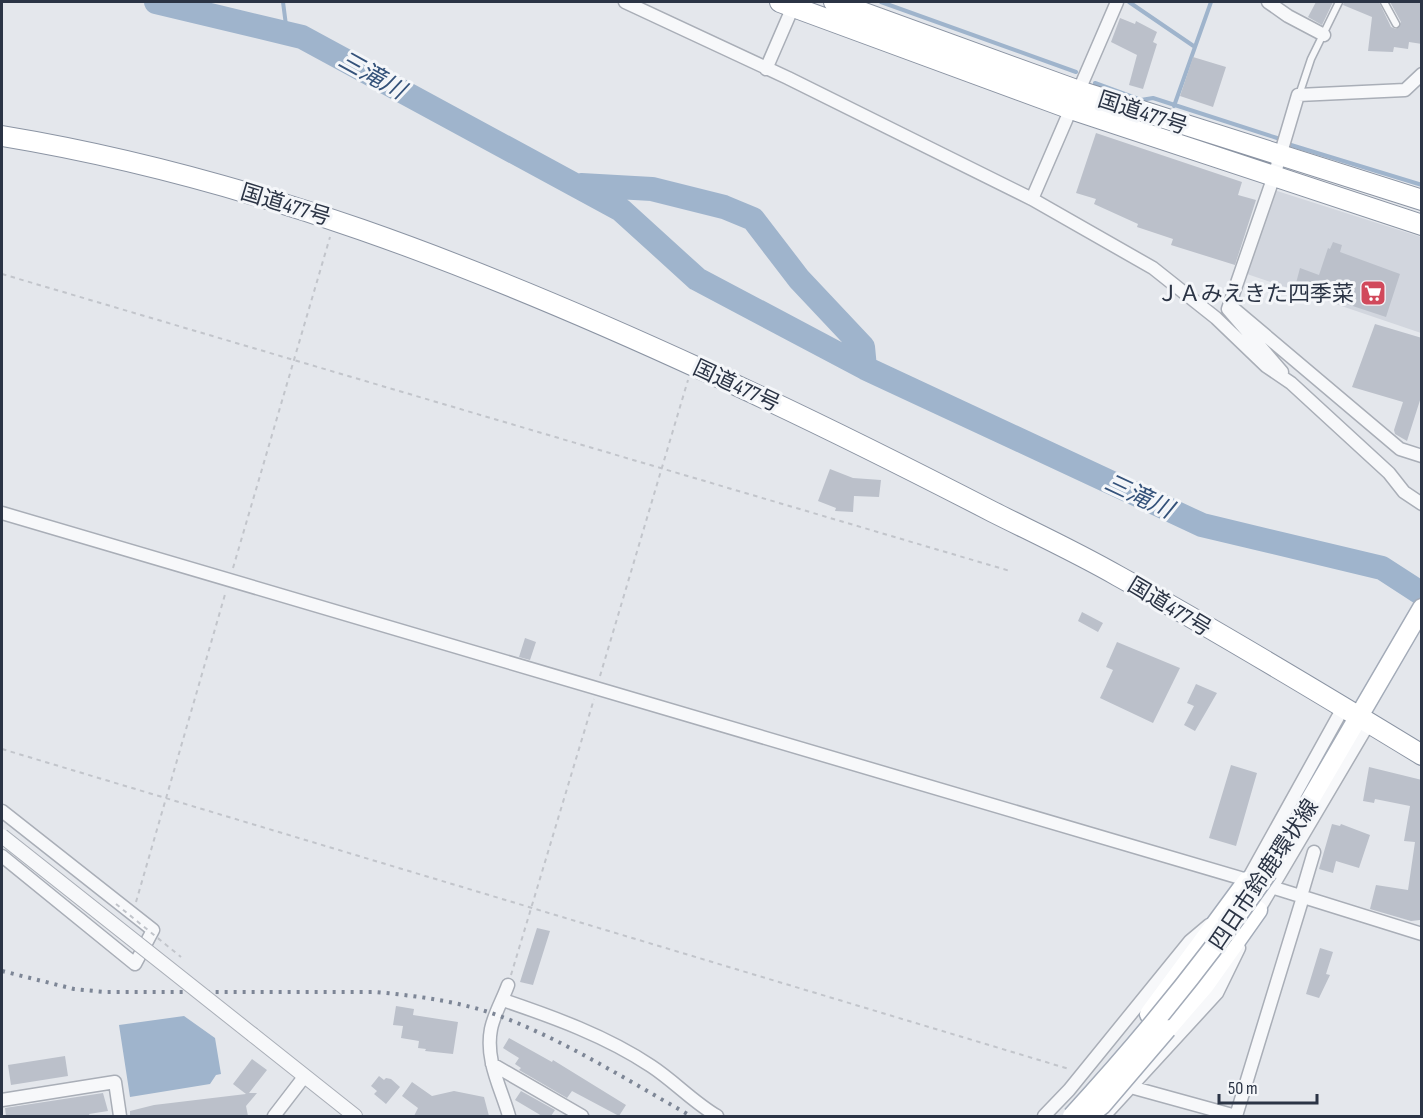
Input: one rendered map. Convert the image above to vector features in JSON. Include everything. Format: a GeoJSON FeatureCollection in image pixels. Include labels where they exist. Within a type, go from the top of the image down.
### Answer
{"type":"FeatureCollection","features":[{"type":"Feature","properties":{"kind":"highway","name":"国道477号"},"geometry":{"type":"LineString","coordinates":[[834,2],[1075,100],[1274,176],[1422,225]]}},
{"type":"Feature","properties":{"kind":"highway","name":"国道477号"},"geometry":{"type":"LineString","coordinates":[[789,3],[1075,100],[1280,155],[1422,200]]}},
{"type":"Feature","properties":{"kind":"highway","name":"国道477号"},"geometry":{"type":"LineString","coordinates":[[2,136],[52,144],[241,190],[336,219],[471,269],[693,365],[827,427],[1116,574],[1422,755]]}},
{"type":"Feature","properties":{"kind":"main road","name":"四日市鈴鹿環状線"},"geometry":{"type":"LineString","coordinates":[[1072,1116],[1153,1026],[1271,881],[1357,716],[1380,683],[1422,608]]}},
{"type":"Feature","properties":{"kind":"main road"},"geometry":{"type":"LineString","coordinates":[[1060,1116],[1149,1014],[1247,881]]}},
{"type":"Feature","properties":{"kind":"main road"},"geometry":{"type":"LineString","coordinates":[[1088,1116],[1102,1106],[1205,985],[1258,910]]}},
{"type":"Feature","properties":{"kind":"street"},"geometry":{"type":"LineString","coordinates":[[625,2],[1032,199],[1153,268],[1216,318],[1266,366],[1291,383],[1389,473],[1404,492],[1422,504]]}},
{"type":"Feature","properties":{"kind":"street"},"geometry":{"type":"LineString","coordinates":[[1032,199],[1117,2]]}},
{"type":"Feature","properties":{"kind":"street"},"geometry":{"type":"LineString","coordinates":[[1268,2],[1288,16],[1324,35]]}},
{"type":"Feature","properties":{"kind":"street"},"geometry":{"type":"LineString","coordinates":[[766,69],[789,3]]}},
{"type":"Feature","properties":{"kind":"street"},"geometry":{"type":"LineString","coordinates":[[1291,383],[1270,356],[1239,325],[1228,309],[1274,176],[1298,95],[1405,90],[1422,74]]}},
{"type":"Feature","properties":{"kind":"street"},"geometry":{"type":"LineString","coordinates":[[1229,305],[1400,449],[1422,456]]}},
{"type":"Feature","properties":{"kind":"street"},"geometry":{"type":"LineString","coordinates":[[2,513],[1247,881],[1271,881],[1302,896],[1422,934]]}},
{"type":"Feature","properties":{"kind":"street"},"geometry":{"type":"LineString","coordinates":[[1247,881],[1357,716]]}},
{"type":"Feature","properties":{"kind":"street"},"geometry":{"type":"LineString","coordinates":[[2,812],[153,930],[135,964],[2,856]]}},
{"type":"Feature","properties":{"kind":"street"},"geometry":{"type":"LineString","coordinates":[[2,836],[355,1116]]}},
{"type":"Feature","properties":{"kind":"street"},"geometry":{"type":"LineString","coordinates":[[1083,1073],[1236,1116],[1314,852]]}},
{"type":"Feature","properties":{"kind":"street"},"geometry":{"type":"LineString","coordinates":[[1104,1116],[1133,1088],[1217,993],[1271,881]]}},
{"type":"Feature","properties":{"kind":"street"},"geometry":{"type":"LineString","coordinates":[[1044,1116],[1083,1073],[1190,941],[1220,917]]}},
{"type":"Feature","properties":{"kind":"street"},"geometry":{"type":"LineString","coordinates":[[508,985],[491,1029],[492,1064],[510,1116]]}},
{"type":"Feature","properties":{"kind":"street"},"geometry":{"type":"LineString","coordinates":[[503,1000],[557,1018],[642,1060],[693,1101],[717,1116]]}},
{"type":"Feature","properties":{"kind":"street"},"geometry":{"type":"LineString","coordinates":[[492,1064],[582,1116]]}},
{"type":"Feature","properties":{"kind":"street"},"geometry":{"type":"LineString","coordinates":[[274,1116],[304,1077]]}},
{"type":"Feature","properties":{"kind":"street"},"geometry":{"type":"LineString","coordinates":[[2,1100],[115,1083],[120,1116]]}},
{"type":"Feature","properties":{"kind":"lane"},"geometry":{"type":"LineString","coordinates":[[1298,95],[1311,58],[1339,2]]}},
{"type":"Feature","properties":{"kind":"lane"},"geometry":{"type":"LineString","coordinates":[[1384,2],[1396,24]]}},
{"type":"Feature","properties":{"kind":"path"},"geometry":{"type":"LineString","coordinates":[[132,914],[336,219]]}},
{"type":"Feature","properties":{"kind":"path"},"geometry":{"type":"LineString","coordinates":[[2,274],[1010,572]]}},
{"type":"Feature","properties":{"kind":"path"},"geometry":{"type":"LineString","coordinates":[[508,985],[693,365]]}},
{"type":"Feature","properties":{"kind":"path"},"geometry":{"type":"LineString","coordinates":[[2,749],[165,800],[1083,1073]]}},
{"type":"Feature","properties":{"kind":"path"},"geometry":{"type":"LineString","coordinates":[[116,904],[181,957]]}},
{"type":"Feature","properties":{"kind":"shaded area"},"geometry":{"type":"Polygon","coordinates":[[[1274,190],[1421,237],[1421,333],[1247,274],[1274,190]]]}},
{"type":"Feature","properties":{"kind":"water"},"geometry":{"type":"Polygon","coordinates":[[[184,1016],[215,1038],[221,1074],[216,1075],[210,1084],[130,1097],[119,1025],[184,1016]]]}},
{"type":"Feature","properties":{"kind":"building"},"geometry":{"type":"Polygon","coordinates":[[[1316,2],[1333,2],[1322,25],[1308,17],[1316,2]]]}},
{"type":"Feature","properties":{"kind":"building"},"geometry":{"type":"Polygon","coordinates":[[[1344,2],[1379,2],[1391,27],[1396,29],[1401,22],[1390,2],[1422,2],[1422,44],[1409,42],[1408,49],[1394,47],[1393,52],[1368,51],[1372,17],[1343,5],[1344,2]]]}},
{"type":"Feature","properties":{"kind":"building"},"geometry":{"type":"Polygon","coordinates":[[[1120,18],[1135,24],[1136,21],[1157,32],[1153,42],[1157,44],[1143,89],[1129,85],[1137,55],[1111,42],[1120,18]]]}},
{"type":"Feature","properties":{"kind":"building"},"geometry":{"type":"Polygon","coordinates":[[[1193,57],[1226,67],[1213,107],[1180,96],[1193,57]]]}},
{"type":"Feature","properties":{"kind":"building"},"geometry":{"type":"Polygon","coordinates":[[[1096,133],[1242,182],[1238,195],[1256,200],[1235,265],[1171,245],[1173,239],[1137,227],[1138,224],[1094,204],[1096,199],[1076,193],[1096,133]]]}},
{"type":"Feature","properties":{"kind":"building"},"geometry":{"type":"Polygon","coordinates":[[[1333,242],[1342,245],[1340,252],[1400,274],[1386,317],[1295,287],[1300,268],[1319,275],[1328,248],[1330,249],[1333,242]]]}},
{"type":"Feature","properties":{"kind":"building"},"geometry":{"type":"Polygon","coordinates":[[[1375,324],[1422,338],[1422,394],[1407,441],[1395,434],[1394,430],[1403,402],[1352,387],[1375,324]]]}},
{"type":"Feature","properties":{"kind":"building"},"geometry":{"type":"Polygon","coordinates":[[[830,469],[853,478],[881,480],[879,497],[854,496],[853,512],[835,511],[836,508],[818,501],[830,469]]]}},
{"type":"Feature","properties":{"kind":"building"},"geometry":{"type":"Polygon","coordinates":[[[1082,612],[1103,623],[1098,632],[1078,621],[1082,612]]]}},
{"type":"Feature","properties":{"kind":"building"},"geometry":{"type":"Polygon","coordinates":[[[525,638],[536,642],[530,660],[519,657],[525,638]]]}},
{"type":"Feature","properties":{"kind":"building"},"geometry":{"type":"Polygon","coordinates":[[[1117,642],[1180,668],[1153,723],[1100,698],[1113,670],[1106,667],[1117,642]]]}},
{"type":"Feature","properties":{"kind":"building"},"geometry":{"type":"Polygon","coordinates":[[[1196,684],[1217,693],[1195,731],[1184,725],[1194,706],[1187,703],[1196,684]]]}},
{"type":"Feature","properties":{"kind":"building"},"geometry":{"type":"Polygon","coordinates":[[[1231,765],[1257,773],[1236,846],[1209,838],[1231,765]]]}},
{"type":"Feature","properties":{"kind":"building"},"geometry":{"type":"Polygon","coordinates":[[[1369,767],[1422,780],[1420,920],[1411,921],[1370,909],[1376,885],[1408,890],[1415,842],[1404,841],[1410,806],[1375,799],[1374,803],[1363,801],[1369,767]]]}},
{"type":"Feature","properties":{"kind":"building"},"geometry":{"type":"Polygon","coordinates":[[[1332,824],[1340,826],[1341,824],[1370,835],[1359,868],[1336,861],[1333,873],[1319,869],[1332,824]]]}},
{"type":"Feature","properties":{"kind":"building"},"geometry":{"type":"Polygon","coordinates":[[[537,928],[550,931],[533,985],[520,982],[537,928]]]}},
{"type":"Feature","properties":{"kind":"building"},"geometry":{"type":"Polygon","coordinates":[[[1320,948],[1333,952],[1326,974],[1330,975],[1319,998],[1306,994],[1320,948]]]}},
{"type":"Feature","properties":{"kind":"building"},"geometry":{"type":"Polygon","coordinates":[[[396,1006],[414,1009],[413,1015],[458,1022],[453,1054],[425,1051],[426,1049],[418,1048],[419,1041],[401,1038],[403,1026],[393,1025],[396,1006]]]}},
{"type":"Feature","properties":{"kind":"building"},"geometry":{"type":"Polygon","coordinates":[[[509,1038],[552,1062],[553,1060],[626,1105],[619,1116],[572,1091],[567,1098],[519,1070],[521,1068],[515,1064],[519,1058],[503,1048],[509,1038]]]}},
{"type":"Feature","properties":{"kind":"building"},"geometry":{"type":"Polygon","coordinates":[[[65,1056],[68,1076],[11,1085],[8,1065],[65,1056]]]}},
{"type":"Feature","properties":{"kind":"building"},"geometry":{"type":"Polygon","coordinates":[[[252,1059],[267,1070],[249,1093],[257,1093],[246,1106],[248,1116],[130,1116],[130,1111],[154,1105],[246,1094],[233,1084],[252,1059]]]}},
{"type":"Feature","properties":{"kind":"building"},"geometry":{"type":"Polygon","coordinates":[[[379,1076],[384,1080],[391,1079],[400,1087],[386,1104],[374,1094],[377,1091],[371,1086],[379,1076]]]}},
{"type":"Feature","properties":{"kind":"building"},"geometry":{"type":"Polygon","coordinates":[[[412,1082],[432,1096],[454,1091],[484,1097],[489,1116],[414,1116],[418,1108],[402,1096],[412,1082]]]}},
{"type":"Feature","properties":{"kind":"building"},"geometry":{"type":"Polygon","coordinates":[[[521,1091],[555,1110],[551,1116],[542,1116],[515,1100],[521,1091]]]}},
{"type":"Feature","properties":{"kind":"building"},"geometry":{"type":"Polygon","coordinates":[[[103,1093],[108,1111],[89,1114],[90,1116],[6,1116],[5,1108],[103,1093]]]}},
{"type":"Feature","properties":{"kind":"waterway","name":"三滝川"},"geometry":{"type":"LineString","coordinates":[[156,2],[302,37],[621,210],[697,279],[865,368],[1202,525],[1382,568],[1422,594]]}},
{"type":"Feature","properties":{"kind":"waterway"},"geometry":{"type":"LineString","coordinates":[[283,2],[287,33]]}},
{"type":"Feature","properties":{"kind":"waterway"},"geometry":{"type":"LineString","coordinates":[[881,2],[1076,72]]}},
{"type":"Feature","properties":{"kind":"waterway"},"geometry":{"type":"LineString","coordinates":[[1129,2],[1195,47]]}},
{"type":"Feature","properties":{"kind":"waterway"},"geometry":{"type":"LineString","coordinates":[[1174,106],[1211,2]]}},
{"type":"Feature","properties":{"kind":"waterway"},"geometry":{"type":"LineString","coordinates":[[1095,83],[1141,100],[1153,98],[1277,138]]}},
{"type":"Feature","properties":{"kind":"waterway"},"geometry":{"type":"LineString","coordinates":[[1291,145],[1422,185]]}},
{"type":"Feature","properties":{"kind":"waterway","name":"三滝川"},"geometry":{"type":"LineString","coordinates":[[581,185],[652,189],[724,207],[753,219],[799,279],[863,347],[865,368]]}},
{"type":"Feature","properties":{"kind":"railway"},"geometry":{"type":"LineString","coordinates":[[2,971],[74,989],[105,992],[376,992],[452,1003],[497,1015],[547,1036],[691,1116]]}},
{"type":"Feature","properties":{"kind":"place","name":"ＪＡみえきた四季菜"},"geometry":{"type":"Point","coordinates":[1373,293]}}]}
